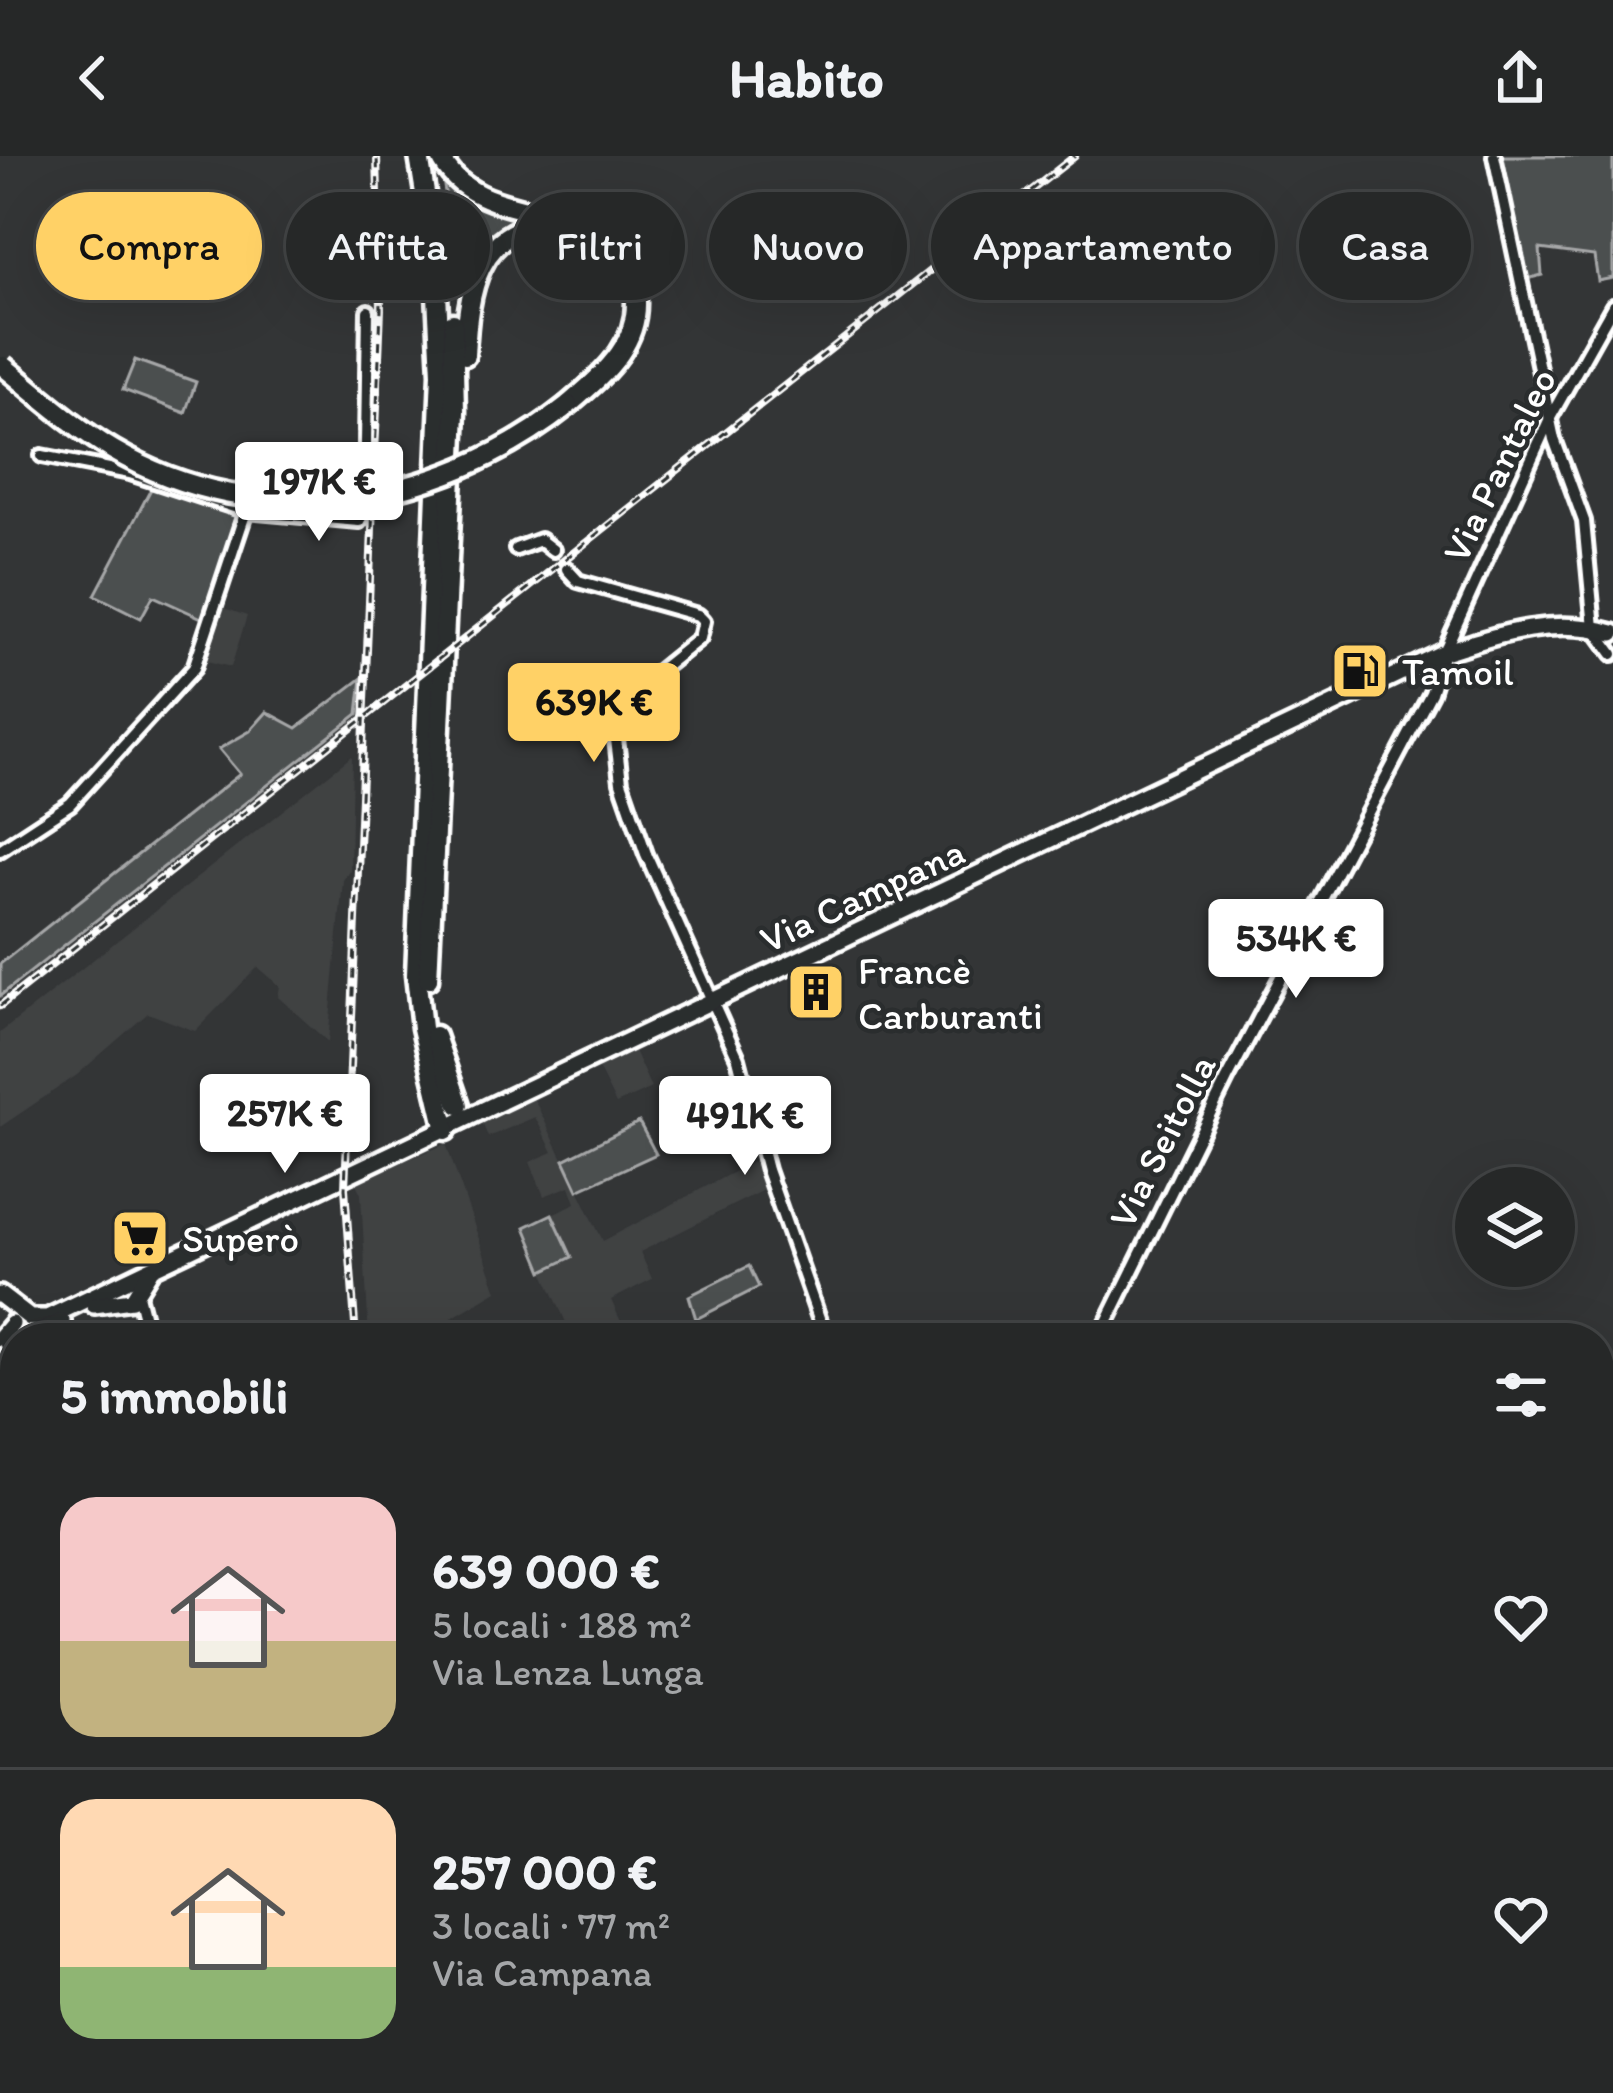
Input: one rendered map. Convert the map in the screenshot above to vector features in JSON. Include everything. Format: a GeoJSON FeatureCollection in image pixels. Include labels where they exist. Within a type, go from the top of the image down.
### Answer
{"type":"FeatureCollection","features":[{"type":"Feature","properties":{"kind":"highway"},"geometry":{"type":"LineString","coordinates":[[419,156],[437,275],[441,373],[416,975],[422,1028],[454,1120]]}},
{"type":"Feature","properties":{"kind":"highway"},"geometry":{"type":"LineString","coordinates":[[436,156],[451,296],[455,412],[428,976],[435,1037],[454,1120]]}},
{"type":"Feature","properties":{"kind":"highway"},"geometry":{"type":"LineString","coordinates":[[436,156],[474,196],[514,207]]}},
{"type":"Feature","properties":{"kind":"highway"},"geometry":{"type":"LineString","coordinates":[[455,412],[463,388],[468,296],[483,258],[514,234]]}},
{"type":"Feature","properties":{"kind":"highway"},"geometry":{"type":"LineString","coordinates":[[2,365],[80,428],[150,469],[192,485],[270,500],[356,498],[427,483],[503,450],[568,406],[615,362],[628,341],[636,300]]}},
{"type":"Feature","properties":{"kind":"highway"},"geometry":{"type":"LineString","coordinates":[[454,1120],[481,1112]]}},
{"type":"Feature","properties":{"kind":"main road","name":"Via Campana"},"geometry":{"type":"LineString","coordinates":[[481,1112],[1444,652],[1506,632],[1556,624],[1613,633]]}},
{"type":"Feature","properties":{"kind":"main road"},"geometry":{"type":"LineString","coordinates":[[39,1323],[128,1292],[151,1270],[454,1120]]}},
{"type":"Feature","properties":{"kind":"street"},"geometry":{"type":"LineString","coordinates":[[1494,156],[1551,416],[1584,521],[1594,628],[1613,654]]}},
{"type":"Feature","properties":{"kind":"street","name":"Via Pantaleo"},"geometry":{"type":"LineString","coordinates":[[1444,652],[1551,416],[1613,306]]}},
{"type":"Feature","properties":{"kind":"street"},"geometry":{"type":"LineString","coordinates":[[42,456],[130,473],[246,511],[356,522],[363,516],[368,311]]}},
{"type":"Feature","properties":{"kind":"street"},"geometry":{"type":"LineString","coordinates":[[172,459],[173,488]]}},
{"type":"Feature","properties":{"kind":"street"},"geometry":{"type":"LineString","coordinates":[[0,850],[70,804],[194,668],[246,511]]}},
{"type":"Feature","properties":{"kind":"street"},"geometry":{"type":"LineString","coordinates":[[516,548],[540,540],[553,550]]}},
{"type":"Feature","properties":{"kind":"street"},"geometry":{"type":"LineString","coordinates":[[567,568],[584,583],[698,615],[704,621],[700,638],[623,700],[616,752],[646,854],[738,1058],[767,1170],[821,1323]]}},
{"type":"Feature","properties":{"kind":"street","name":"Via Seitolla"},"geometry":{"type":"LineString","coordinates":[[1106,1323],[1227,1079],[1431,693],[1444,652]]}},
{"type":"Feature","properties":{"kind":"street"},"geometry":{"type":"LineString","coordinates":[[128,1292],[143,1323]]}},
{"type":"Feature","properties":{"kind":"shaded area"},"geometry":{"type":"Polygon","coordinates":[[[1502,156],[1613,156],[1613,278],[1598,281],[1594,256],[1540,249],[1542,275],[1527,279],[1502,156]]]}},
{"type":"Feature","properties":{"kind":"shaded area"},"geometry":{"type":"Polygon","coordinates":[[[442,174],[466,192],[445,192],[442,174]]]}},
{"type":"Feature","properties":{"kind":"shaded area"},"geometry":{"type":"Polygon","coordinates":[[[490,206],[514,212],[514,235],[490,263],[490,206]]]}},
{"type":"Feature","properties":{"kind":"shaded area"},"geometry":{"type":"Polygon","coordinates":[[[135,360],[196,382],[185,413],[123,390],[135,360]]]}},
{"type":"Feature","properties":{"kind":"shaded area"},"geometry":{"type":"Polygon","coordinates":[[[152,487],[239,517],[206,620],[153,596],[141,618],[95,595],[152,487]]]}},
{"type":"Feature","properties":{"kind":"shaded area"},"geometry":{"type":"Polygon","coordinates":[[[221,607],[247,616],[231,667],[203,660],[221,607]]]}},
{"type":"Feature","properties":{"kind":"shaded area"},"geometry":{"type":"Polygon","coordinates":[[[362,678],[358,714],[0,996],[0,964],[240,774],[219,749],[250,731],[267,712],[297,728],[362,678]]]}},
{"type":"Feature","properties":{"kind":"shaded area"},"geometry":{"type":"Polygon","coordinates":[[[352,756],[350,870],[343,880],[328,1042],[278,997],[280,986],[258,967],[195,1031],[148,1013],[77,1075],[0,1127],[0,1033],[352,756]]]}},
{"type":"Feature","properties":{"kind":"shaded area"},"geometry":{"type":"Polygon","coordinates":[[[630,1042],[651,1088],[616,1104],[594,1060],[630,1042]]]}},
{"type":"Feature","properties":{"kind":"shaded area"},"geometry":{"type":"Polygon","coordinates":[[[530,1091],[603,1241],[760,1158],[769,1187],[640,1252],[652,1279],[611,1300],[622,1323],[566,1323],[543,1271],[572,1257],[552,1214],[576,1203],[570,1186],[544,1196],[530,1162],[553,1152],[535,1117],[488,1137],[479,1115],[530,1091]]]}},
{"type":"Feature","properties":{"kind":"shaded area"},"geometry":{"type":"Polygon","coordinates":[[[639,1122],[656,1154],[578,1190],[564,1160],[639,1122]]]}},
{"type":"Feature","properties":{"kind":"shaded area"},"geometry":{"type":"Polygon","coordinates":[[[446,1144],[497,1291],[443,1323],[368,1323],[361,1194],[355,1181],[446,1144]]]}},
{"type":"Feature","properties":{"kind":"shaded area"},"geometry":{"type":"Polygon","coordinates":[[[552,1214],[572,1257],[543,1271],[525,1227],[552,1214]]]}},
{"type":"Feature","properties":{"kind":"shaded area"},"geometry":{"type":"Polygon","coordinates":[[[749,1266],[759,1287],[696,1319],[689,1296],[749,1266]]]}},
{"type":"Feature","properties":{"kind":"tunnel"},"geometry":{"type":"LineString","coordinates":[[553,550],[567,569]]}},
{"type":"Feature","properties":{"kind":"railway"},"geometry":{"type":"LineString","coordinates":[[355,1323],[345,1188],[381,309],[377,156]]}},
{"type":"Feature","properties":{"kind":"railway"},"geometry":{"type":"LineString","coordinates":[[0,1006],[1075,156]]}},
{"type":"Feature","properties":{"kind":"place","name":"Tamoil"},"geometry":{"type":"Point","coordinates":[1360,671]}},
{"type":"Feature","properties":{"kind":"place","name":"Francè Carburanti"},"geometry":{"type":"Point","coordinates":[816,992]}},
{"type":"Feature","properties":{"kind":"place","name":"Superò"},"geometry":{"type":"Point","coordinates":[140,1238]}}]}
